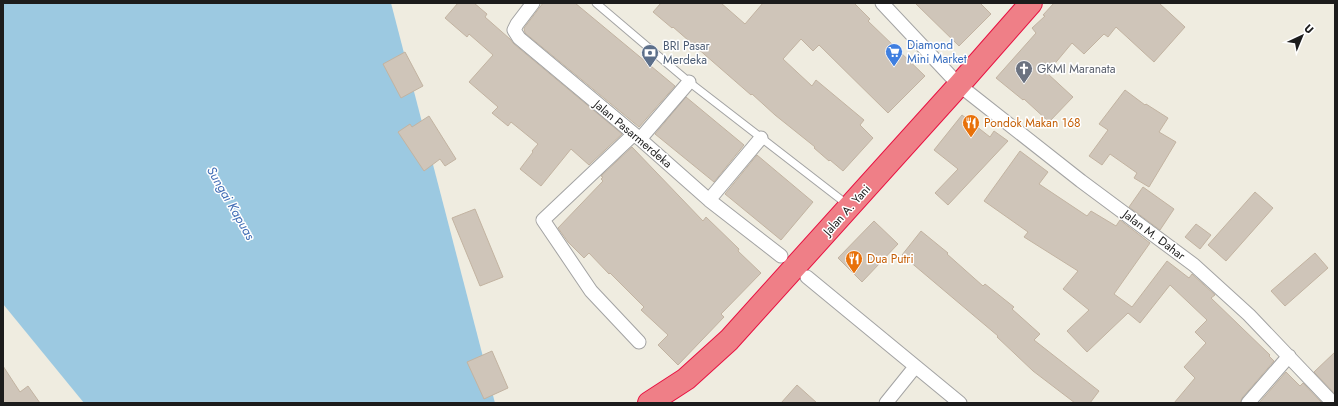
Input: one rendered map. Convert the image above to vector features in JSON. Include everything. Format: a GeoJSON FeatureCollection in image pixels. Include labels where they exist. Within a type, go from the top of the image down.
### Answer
{"type":"FeatureCollection","features":[{"type":"Feature","properties":{"kind":"highway","name":"Jalan A. Yani"},"geometry":{"type":"LineString","coordinates":[[649,403],[686,379],[729,340],[959,86],[1032,3]]}},
{"type":"Feature","properties":{"kind":"street","name":"Jalan Pasarmerdeka"},"geometry":{"type":"LineString","coordinates":[[533,3],[514,30],[519,38],[637,136],[709,200],[781,256]]}},
{"type":"Feature","properties":{"kind":"street","name":"Jalan M. Dahar"},"geometry":{"type":"LineString","coordinates":[[882,3],[959,86],[1081,181],[1194,265],[1249,315],[1333,403]]}},
{"type":"Feature","properties":{"kind":"street"},"geometry":{"type":"LineString","coordinates":[[639,342],[591,291],[543,220],[637,136],[689,82]]}},
{"type":"Feature","properties":{"kind":"street"},"geometry":{"type":"LineString","coordinates":[[709,200],[761,138]]}},
{"type":"Feature","properties":{"kind":"street"},"geometry":{"type":"LineString","coordinates":[[807,277],[960,403]]}},
{"type":"Feature","properties":{"kind":"street"},"geometry":{"type":"LineString","coordinates":[[1248,403],[1289,356]]}},
{"type":"Feature","properties":{"kind":"street"},"geometry":{"type":"LineString","coordinates":[[886,403],[915,367]]}},
{"type":"Feature","properties":{"kind":"lane"},"geometry":{"type":"LineString","coordinates":[[596,3],[689,82],[850,206]]}},
{"type":"Feature","properties":{"kind":"water","name":"Sungai Kapuas"},"geometry":{"type":"Polygon","coordinates":[[[3,3],[391,3],[495,403],[84,403],[3,304],[3,3]]]}},
{"type":"Feature","properties":{"kind":"building"},"geometry":{"type":"Polygon","coordinates":[[[458,3],[474,3],[487,14],[485,17],[514,44],[622,134],[589,165],[571,149],[541,186],[520,169],[538,144],[511,122],[508,126],[492,113],[498,107],[469,82],[493,55],[469,34],[467,37],[445,18],[458,3]]]}},
{"type":"Feature","properties":{"kind":"building"},"geometry":{"type":"Polygon","coordinates":[[[543,3],[575,3],[675,86],[639,127],[525,33],[524,28],[543,3]]]}},
{"type":"Feature","properties":{"kind":"building"},"geometry":{"type":"Polygon","coordinates":[[[661,3],[721,3],[745,24],[763,3],[854,3],[870,19],[868,21],[925,76],[888,113],[819,45],[813,51],[801,39],[783,59],[812,86],[816,80],[864,120],[860,125],[873,138],[843,171],[830,160],[829,161],[814,148],[815,147],[775,115],[752,94],[751,95],[673,27],[672,28],[653,12],[661,3]]]}},
{"type":"Feature","properties":{"kind":"building"},"geometry":{"type":"Polygon","coordinates":[[[915,3],[980,3],[991,14],[959,46],[915,3]]]}},
{"type":"Feature","properties":{"kind":"building"},"geometry":{"type":"Polygon","coordinates":[[[1054,3],[1159,3],[1185,27],[1154,62],[1116,27],[1108,37],[1104,34],[1084,54],[1072,43],[1047,73],[1073,97],[1049,122],[1024,99],[1023,100],[996,78],[1036,33],[1032,28],[1045,16],[1043,15],[1054,3]]]}},
{"type":"Feature","properties":{"kind":"building"},"geometry":{"type":"Polygon","coordinates":[[[405,52],[423,86],[401,98],[383,64],[405,52]]]}},
{"type":"Feature","properties":{"kind":"building"},"geometry":{"type":"Polygon","coordinates":[[[1125,90],[1145,105],[1146,104],[1168,118],[1159,132],[1176,142],[1149,187],[1134,178],[1137,173],[1110,154],[1102,165],[1089,156],[1108,130],[1099,124],[1125,90]]]}},
{"type":"Feature","properties":{"kind":"building"},"geometry":{"type":"Polygon","coordinates":[[[686,97],[744,145],[714,182],[655,134],[686,97]]]}},
{"type":"Feature","properties":{"kind":"building"},"geometry":{"type":"Polygon","coordinates":[[[962,115],[990,137],[994,131],[1008,141],[948,205],[935,193],[958,169],[934,150],[962,115]]]}},
{"type":"Feature","properties":{"kind":"building"},"geometry":{"type":"Polygon","coordinates":[[[429,116],[456,159],[445,166],[440,159],[424,171],[398,132],[410,124],[412,127],[429,116]]]}},
{"type":"Feature","properties":{"kind":"building"},"geometry":{"type":"Polygon","coordinates":[[[632,147],[703,221],[706,217],[761,273],[721,314],[724,317],[678,365],[658,345],[668,335],[641,310],[644,307],[589,253],[584,258],[568,242],[558,228],[603,181],[601,179],[603,177],[601,176],[632,147]]]}},
{"type":"Feature","properties":{"kind":"building"},"geometry":{"type":"Polygon","coordinates":[[[1020,151],[1048,172],[1039,184],[1087,216],[1091,211],[1116,226],[1120,220],[1150,243],[1114,294],[1132,307],[1167,261],[1189,278],[1192,274],[1215,295],[1211,298],[1270,355],[1269,356],[1274,361],[1242,398],[1240,403],[1174,403],[1195,378],[1184,367],[1206,343],[1195,332],[1207,320],[1170,285],[1140,323],[1128,313],[1087,352],[1067,331],[1089,310],[1063,289],[1078,271],[1024,237],[1028,232],[984,201],[1020,151]]]}},
{"type":"Feature","properties":{"kind":"building"},"geometry":{"type":"Polygon","coordinates":[[[757,155],[813,202],[781,240],[725,194],[757,155]]]}},
{"type":"Feature","properties":{"kind":"building"},"geometry":{"type":"Polygon","coordinates":[[[1143,187],[1174,209],[1160,230],[1129,207],[1143,187]]]}},
{"type":"Feature","properties":{"kind":"building"},"geometry":{"type":"Polygon","coordinates":[[[1255,192],[1273,208],[1226,261],[1208,245],[1255,192]]]}},
{"type":"Feature","properties":{"kind":"building"},"geometry":{"type":"Polygon","coordinates":[[[475,209],[503,277],[480,286],[452,218],[475,209]]]}},
{"type":"Feature","properties":{"kind":"building"},"geometry":{"type":"Polygon","coordinates":[[[874,221],[898,244],[862,282],[838,258],[874,221]]]}},
{"type":"Feature","properties":{"kind":"building"},"geometry":{"type":"Polygon","coordinates":[[[1196,224],[1211,235],[1200,249],[1185,237],[1196,224]]]}},
{"type":"Feature","properties":{"kind":"building"},"geometry":{"type":"Polygon","coordinates":[[[921,231],[948,253],[947,254],[983,286],[985,284],[1014,307],[1012,309],[1040,334],[1034,340],[1099,391],[1090,403],[1075,403],[1033,371],[997,337],[998,336],[902,255],[921,231]]]}},
{"type":"Feature","properties":{"kind":"building"},"geometry":{"type":"Polygon","coordinates":[[[1315,253],[1328,268],[1285,306],[1271,291],[1315,253]]]}},
{"type":"Feature","properties":{"kind":"building"},"geometry":{"type":"Polygon","coordinates":[[[492,351],[508,388],[484,399],[467,362],[492,351]]]}},
{"type":"Feature","properties":{"kind":"building"},"geometry":{"type":"Polygon","coordinates":[[[1335,352],[1335,394],[1314,372],[1335,352]]]}},
{"type":"Feature","properties":{"kind":"building"},"geometry":{"type":"Polygon","coordinates":[[[3,366],[20,392],[28,386],[40,403],[3,403],[3,366]]]}},
{"type":"Feature","properties":{"kind":"building"},"geometry":{"type":"Polygon","coordinates":[[[1286,372],[1300,386],[1303,383],[1322,403],[1259,403],[1286,372]]]}},
{"type":"Feature","properties":{"kind":"building"},"geometry":{"type":"Polygon","coordinates":[[[797,385],[817,403],[781,403],[797,385]]]}},
{"type":"Feature","properties":{"kind":"place","name":"Diamond Mini Market"},"geometry":{"type":"Point","coordinates":[894,67]}},
{"type":"Feature","properties":{"kind":"place","name":"BRI Pasar Merdeka"},"geometry":{"type":"Point","coordinates":[650,68]}},
{"type":"Feature","properties":{"kind":"place","name":"GKMI Maranata"},"geometry":{"type":"Point","coordinates":[1024,84]}},
{"type":"Feature","properties":{"kind":"place","name":"Pondok Makan 168"},"geometry":{"type":"Point","coordinates":[971,138]}},
{"type":"Feature","properties":{"kind":"place","name":"Dua Putri"},"geometry":{"type":"Point","coordinates":[854,274]}}]}
